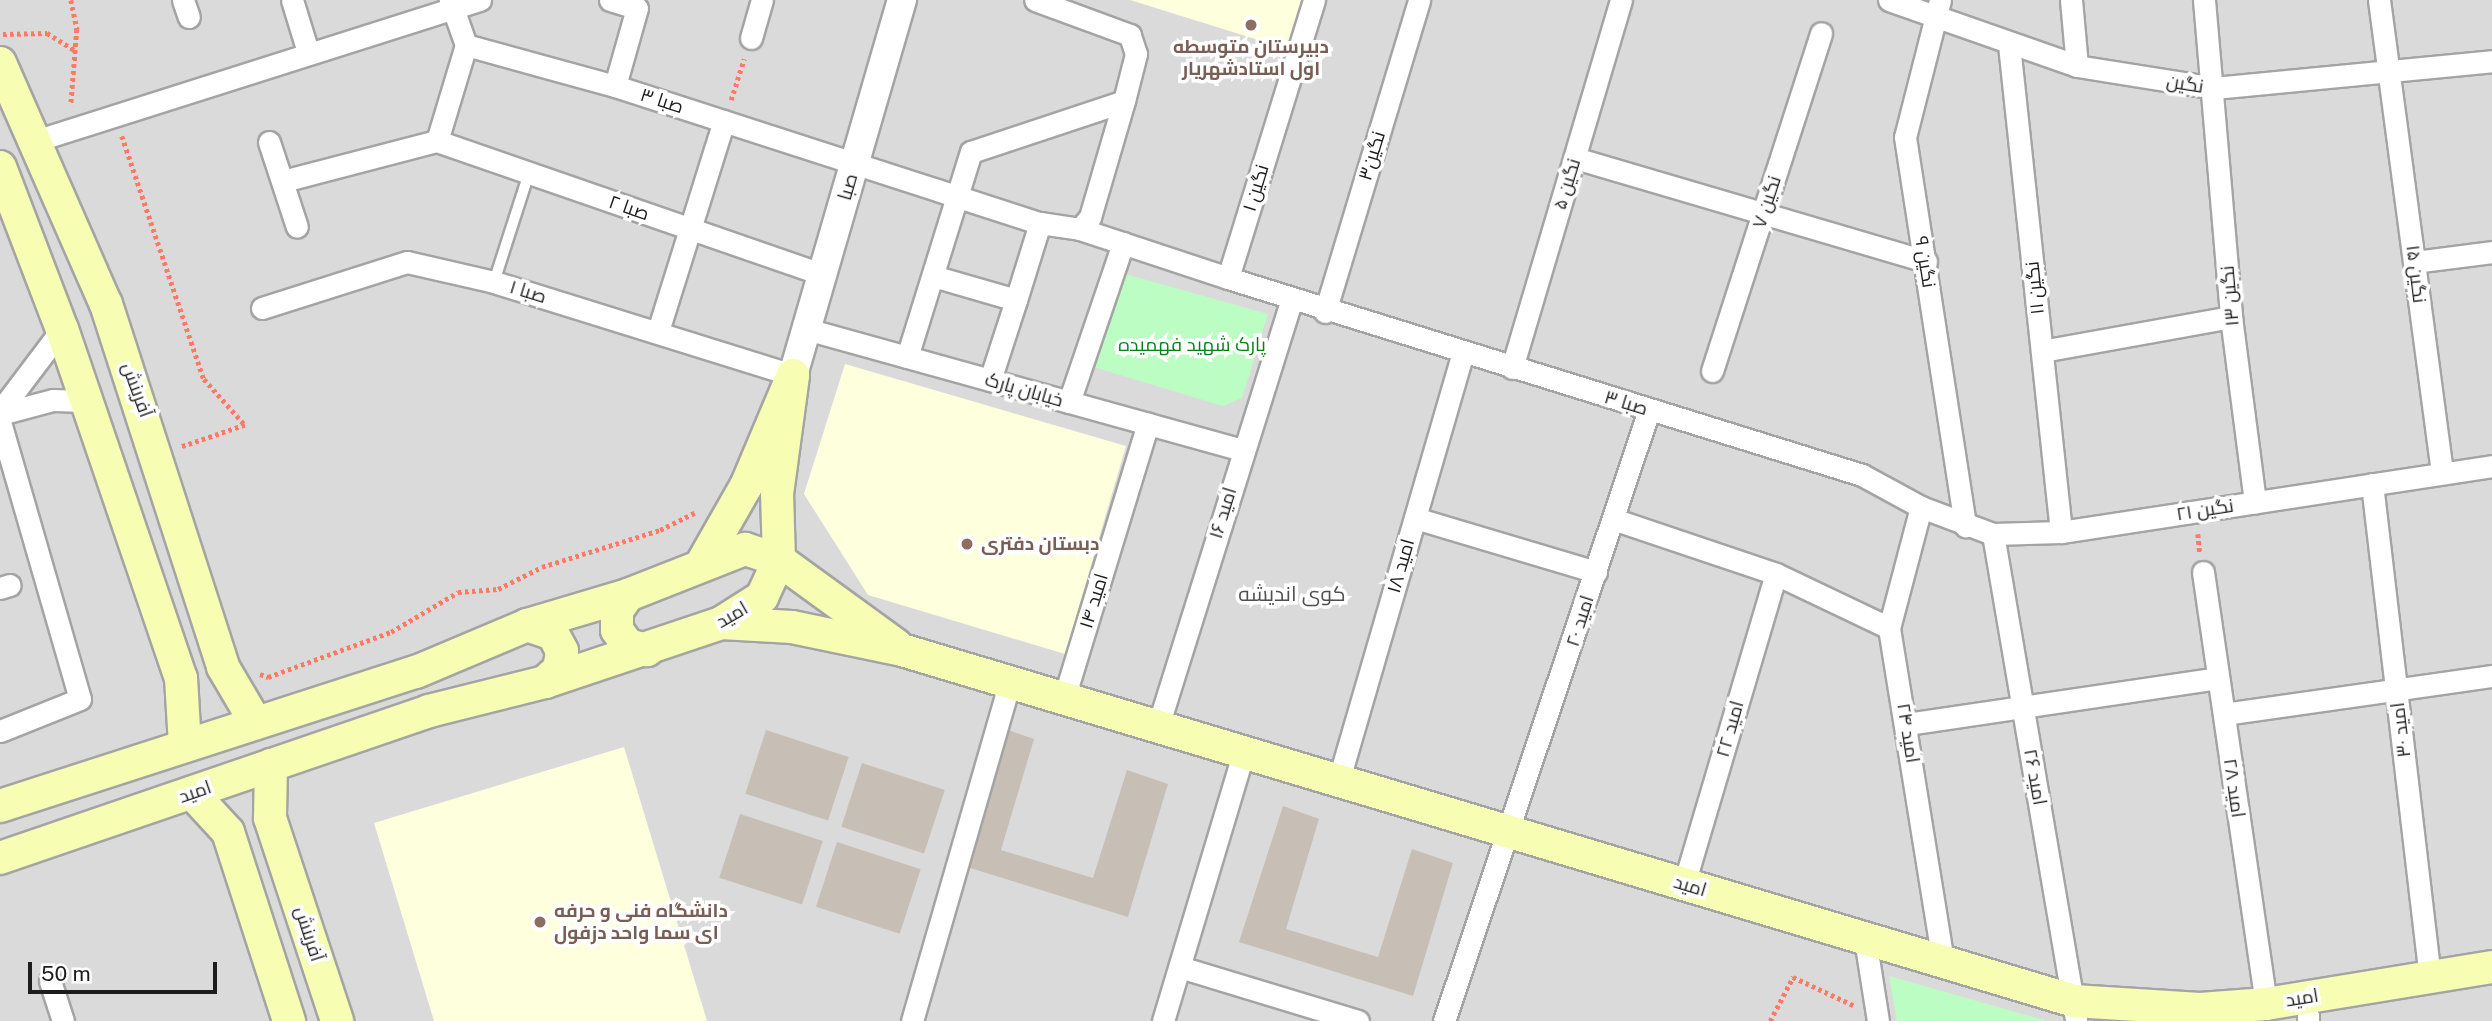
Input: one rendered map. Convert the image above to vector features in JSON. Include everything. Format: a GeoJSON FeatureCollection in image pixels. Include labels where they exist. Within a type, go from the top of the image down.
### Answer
{"type":"FeatureCollection","features":[{"type":"Feature","properties":{"kind":"main road","name":"آفرینش"},"geometry":{"type":"LineString","coordinates":[[0,62],[173,455],[236,669],[256,723]]}},
{"type":"Feature","properties":{"kind":"main road"},"geometry":{"type":"LineString","coordinates":[[0,167],[62,328],[181,678],[185,746]]}},
{"type":"Feature","properties":{"kind":"main road"},"geometry":{"type":"LineString","coordinates":[[702,563],[746,486],[793,375]]}},
{"type":"Feature","properties":{"kind":"main road"},"geometry":{"type":"LineString","coordinates":[[779,560],[777,494],[793,375]]}},
{"type":"Feature","properties":{"kind":"main road"},"geometry":{"type":"LineString","coordinates":[[0,806],[416,672],[527,625],[628,595],[702,563],[745,549],[779,560],[902,650]]}},
{"type":"Feature","properties":{"kind":"main road","name":"امید"},"geometry":{"type":"LineString","coordinates":[[0,858],[429,711],[545,682],[721,623],[762,597],[779,560]]}},
{"type":"Feature","properties":{"kind":"main road"},"geometry":{"type":"LineString","coordinates":[[628,595],[617,611],[617,630],[628,645],[647,650]]}},
{"type":"Feature","properties":{"kind":"main road"},"geometry":{"type":"LineString","coordinates":[[721,623],[792,627],[902,650]]}},
{"type":"Feature","properties":{"kind":"main road"},"geometry":{"type":"LineString","coordinates":[[527,625],[553,634],[562,651],[559,669],[545,682]]}},
{"type":"Feature","properties":{"kind":"main road","name":"امید"},"geometry":{"type":"LineString","coordinates":[[902,650],[1339,779],[1943,963],[2075,1011],[2200,1009],[2266,1004],[2308,1009],[2430,976],[2492,967]]}},
{"type":"Feature","properties":{"kind":"main road"},"geometry":{"type":"LineString","coordinates":[[181,678],[192,689],[207,690],[236,669]]}},
{"type":"Feature","properties":{"kind":"main road","name":"آفرینش"},"geometry":{"type":"LineString","coordinates":[[271,765],[270,818],[337,1021]]}},
{"type":"Feature","properties":{"kind":"main road"},"geometry":{"type":"LineString","coordinates":[[192,793],[228,832],[289,1021]]}},
{"type":"Feature","properties":{"kind":"main road"},"geometry":{"type":"LineString","coordinates":[[228,832],[242,818],[270,818]]}},
{"type":"Feature","properties":{"kind":"street"},"geometry":{"type":"LineString","coordinates":[[292,0],[308,52]]}},
{"type":"Feature","properties":{"kind":"street"},"geometry":{"type":"LineString","coordinates":[[35,141],[452,4],[480,0]]}},
{"type":"Feature","properties":{"kind":"street"},"geometry":{"type":"LineString","coordinates":[[610,0],[638,8],[615,86]]}},
{"type":"Feature","properties":{"kind":"street"},"geometry":{"type":"LineString","coordinates":[[751,38],[762,0]]}},
{"type":"Feature","properties":{"kind":"street","name":"صبا"},"geometry":{"type":"LineString","coordinates":[[793,375],[902,0]]}},
{"type":"Feature","properties":{"kind":"street"},"geometry":{"type":"LineString","coordinates":[[1035,0],[1130,35],[1136,54],[1090,217],[1080,229]]}},
{"type":"Feature","properties":{"kind":"street","name":"نگین ۱"},"geometry":{"type":"LineString","coordinates":[[1228,278],[1314,0]]}},
{"type":"Feature","properties":{"kind":"street","name":"نگین۳"},"geometry":{"type":"LineString","coordinates":[[1325,312],[1419,0]]}},
{"type":"Feature","properties":{"kind":"street","name":"نگین ۵"},"geometry":{"type":"LineString","coordinates":[[1512,368],[1621,0]]}},
{"type":"Feature","properties":{"kind":"street","name":"نگین"},"geometry":{"type":"LineString","coordinates":[[1889,0],[1938,8],[2009,45],[2077,66],[2214,88],[2390,75],[2492,61]]}},
{"type":"Feature","properties":{"kind":"street"},"geometry":{"type":"LineString","coordinates":[[2071,0],[2077,66]]}},
{"type":"Feature","properties":{"kind":"street","name":"نگین ۱۳"},"geometry":{"type":"LineString","coordinates":[[2204,0],[2214,88],[2231,317],[2255,502]]}},
{"type":"Feature","properties":{"kind":"street","name":"نگین ۱۵"},"geometry":{"type":"LineString","coordinates":[[2379,0],[2442,473]]}},
{"type":"Feature","properties":{"kind":"street"},"geometry":{"type":"LineString","coordinates":[[283,181],[437,141],[466,45],[452,4]]}},
{"type":"Feature","properties":{"kind":"street","name":"نگین ۹"},"geometry":{"type":"LineString","coordinates":[[1938,8],[1905,137],[1965,526]]}},
{"type":"Feature","properties":{"kind":"street","name":"نگین ۷"},"geometry":{"type":"LineString","coordinates":[[1712,371],[1821,33]]}},
{"type":"Feature","properties":{"kind":"street","name":"صبا ۳"},"geometry":{"type":"LineString","coordinates":[[466,45],[615,86],[854,166],[1040,223],[1080,229],[1228,278]]}},
{"type":"Feature","properties":{"kind":"street","name":"نگین ۱۱"},"geometry":{"type":"LineString","coordinates":[[2009,45],[2061,532]]}},
{"type":"Feature","properties":{"kind":"street"},"geometry":{"type":"LineString","coordinates":[[907,357],[971,152],[1124,102]]}},
{"type":"Feature","properties":{"kind":"street"},"geometry":{"type":"LineString","coordinates":[[658,331],[724,121]]}},
{"type":"Feature","properties":{"kind":"street","name":"صبا ۲"},"geometry":{"type":"LineString","coordinates":[[437,141],[822,274]]}},
{"type":"Feature","properties":{"kind":"street"},"geometry":{"type":"LineString","coordinates":[[269,142],[297,227]]}},
{"type":"Feature","properties":{"kind":"street"},"geometry":{"type":"LineString","coordinates":[[1575,158],[1926,261]]}},
{"type":"Feature","properties":{"kind":"street"},"geometry":{"type":"LineString","coordinates":[[990,380],[1040,223]]}},
{"type":"Feature","properties":{"kind":"street"},"geometry":{"type":"LineString","coordinates":[[1069,402],[1123,243]]}},
{"type":"Feature","properties":{"kind":"street"},"geometry":{"type":"LineString","coordinates":[[2414,262],[2492,252]]}},
{"type":"Feature","properties":{"kind":"street","name":"صبا ۱"},"geometry":{"type":"LineString","coordinates":[[262,309],[407,262],[494,282],[793,375]]}},
{"type":"Feature","properties":{"kind":"street"},"geometry":{"type":"LineString","coordinates":[[933,276],[1016,300]]}},
{"type":"Feature","properties":{"kind":"street"},"geometry":{"type":"LineString","coordinates":[[1228,278],[1325,312]]}},
{"type":"Feature","properties":{"kind":"street","name":"امید ۱۶"},"geometry":{"type":"LineString","coordinates":[[1158,726],[1242,450],[1291,301]]}},
{"type":"Feature","properties":{"kind":"street","name":"صبا ۳"},"geometry":{"type":"LineString","coordinates":[[1325,312],[1862,475],[1921,507]]}},
{"type":"Feature","properties":{"kind":"street"},"geometry":{"type":"LineString","coordinates":[[2042,351],[2231,317]]}},
{"type":"Feature","properties":{"kind":"street"},"geometry":{"type":"LineString","coordinates":[[0,413],[62,328]]}},
{"type":"Feature","properties":{"kind":"street","name":"خیابان پارک"},"geometry":{"type":"LineString","coordinates":[[806,329],[1242,450]]}},
{"type":"Feature","properties":{"kind":"street","name":"امید ۱۸"},"geometry":{"type":"LineString","coordinates":[[1339,779],[1463,354]]}},
{"type":"Feature","properties":{"kind":"street"},"geometry":{"type":"LineString","coordinates":[[0,413],[53,400],[85,401]]}},
{"type":"Feature","properties":{"kind":"street","name":"امید ۲۰"},"geometry":{"type":"LineString","coordinates":[[1444,1021],[1510,832],[1650,410]]}},
{"type":"Feature","properties":{"kind":"street"},"geometry":{"type":"LineString","coordinates":[[0,422],[80,699],[0,731]]}},
{"type":"Feature","properties":{"kind":"street","name":"امید ۱۴"},"geometry":{"type":"LineString","coordinates":[[1064,698],[1148,424]]}},
{"type":"Feature","properties":{"kind":"street","name":"نگین ۲۱"},"geometry":{"type":"LineString","coordinates":[[1921,507],[1965,526],[1993,534],[2061,532],[2492,466]]}},
{"type":"Feature","properties":{"kind":"street","name":"امید ۳۰"},"geometry":{"type":"LineString","coordinates":[[2372,484],[2430,976]]}},
{"type":"Feature","properties":{"kind":"street","name":"امید ۲۴"},"geometry":{"type":"LineString","coordinates":[[1921,507],[1889,628],[1908,724],[1943,963]]}},
{"type":"Feature","properties":{"kind":"street"},"geometry":{"type":"LineString","coordinates":[[1415,518],[1596,572]]}},
{"type":"Feature","properties":{"kind":"street"},"geometry":{"type":"LineString","coordinates":[[1613,519],[1776,574],[1889,628]]}},
{"type":"Feature","properties":{"kind":"street","name":"امید ۲۶"},"geometry":{"type":"LineString","coordinates":[[1993,534],[2075,1011]]}},
{"type":"Feature","properties":{"kind":"street","name":"امید ۲۸"},"geometry":{"type":"LineString","coordinates":[[2203,572],[2266,1004]]}},
{"type":"Feature","properties":{"kind":"street","name":"امید ۲۲"},"geometry":{"type":"LineString","coordinates":[[1684,884],[1776,574]]}},
{"type":"Feature","properties":{"kind":"street"},"geometry":{"type":"LineString","coordinates":[[2224,714],[2492,676]]}},
{"type":"Feature","properties":{"kind":"street"},"geometry":{"type":"LineString","coordinates":[[1908,724],[2218,678]]}},
{"type":"Feature","properties":{"kind":"street"},"geometry":{"type":"LineString","coordinates":[[912,1021],[1010,682]]}},
{"type":"Feature","properties":{"kind":"street"},"geometry":{"type":"LineString","coordinates":[[1163,1021],[1244,751]]}},
{"type":"Feature","properties":{"kind":"street"},"geometry":{"type":"LineString","coordinates":[[1865,939],[1878,1019]]}},
{"type":"Feature","properties":{"kind":"street"},"geometry":{"type":"LineString","coordinates":[[1180,967],[1357,1021]]}},
{"type":"Feature","properties":{"kind":"street"},"geometry":{"type":"LineString","coordinates":[[50,981],[63,1021]]}},
{"type":"Feature","properties":{"kind":"lane"},"geometry":{"type":"LineString","coordinates":[[494,282],[529,173]]}},
{"type":"Feature","properties":{"kind":"path"},"geometry":{"type":"LineString","coordinates":[[66,131],[77,51],[71,0]]}},
{"type":"Feature","properties":{"kind":"path"},"geometry":{"type":"LineString","coordinates":[[0,34],[47,33],[77,51]]}},
{"type":"Feature","properties":{"kind":"path"},"geometry":{"type":"LineString","coordinates":[[724,121],[751,38]]}},
{"type":"Feature","properties":{"kind":"path"},"geometry":{"type":"LineString","coordinates":[[115,115],[204,379],[245,425],[173,455]]}},
{"type":"Feature","properties":{"kind":"path"},"geometry":{"type":"LineString","coordinates":[[236,669],[268,677],[391,632],[458,592],[498,589],[578,554],[660,530],[746,486]]}},
{"type":"Feature","properties":{"kind":"path"},"geometry":{"type":"LineString","coordinates":[[2194,512],[2203,572]]}},
{"type":"Feature","properties":{"kind":"path"},"geometry":{"type":"LineString","coordinates":[[1770,1021],[1793,976],[1878,1019]]}},
{"type":"Feature","properties":{"kind":"shaded area"},"geometry":{"type":"Polygon","coordinates":[[[0,0],[2492,0],[2492,1021],[0,1021],[0,0]]]}},
{"type":"Feature","properties":{"kind":"shaded area","name":"دبیرستان متوسطه اول استادشهریار"},"geometry":{"type":"Polygon","coordinates":[[[1130,0],[1302,0],[1287,49],[1130,0]]]}},
{"type":"Feature","properties":{"kind":"shaded area","name":"دبستان دفتری"},"geometry":{"type":"Polygon","coordinates":[[[845,364],[1126,446],[1065,654],[868,595],[804,494],[845,364]]]}},
{"type":"Feature","properties":{"kind":"shaded area","name":"دانشگاه فنی و حرفه ای سما واحد دزفول"},"geometry":{"type":"Polygon","coordinates":[[[624,747],[707,1021],[434,1021],[374,823],[624,747]]]}},
{"type":"Feature","properties":{"kind":"green space","name":"پارک شهید فهمیده"},"geometry":{"type":"Polygon","coordinates":[[[1104,268],[1268,314],[1242,398],[1223,406],[1077,362],[1104,268]]]}},
{"type":"Feature","properties":{"kind":"green space"},"geometry":{"type":"Polygon","coordinates":[[[1889,976],[2044,1020],[2044,1021],[1897,1021],[1889,976]]]}},
{"type":"Feature","properties":{"kind":"building"},"geometry":{"type":"Polygon","coordinates":[[[997,726],[1034,739],[1001,850],[1093,878],[1127,770],[1168,784],[1128,917],[954,863],[997,726]]]}},
{"type":"Feature","properties":{"kind":"building"},"geometry":{"type":"Polygon","coordinates":[[[766,730],[849,757],[828,821],[745,794],[766,730]]]}},
{"type":"Feature","properties":{"kind":"building"},"geometry":{"type":"Polygon","coordinates":[[[862,763],[945,790],[924,854],[841,827],[862,763]]]}},
{"type":"Feature","properties":{"kind":"building"},"geometry":{"type":"Polygon","coordinates":[[[1283,806],[1319,819],[1286,929],[1378,957],[1412,849],[1453,863],[1413,996],[1239,942],[1283,806]]]}},
{"type":"Feature","properties":{"kind":"building"},"geometry":{"type":"Polygon","coordinates":[[[740,814],[823,841],[802,905],[719,878],[740,814]]]}},
{"type":"Feature","properties":{"kind":"building"},"geometry":{"type":"Polygon","coordinates":[[[837,842],[921,869],[900,934],[816,907],[837,842]]]}},
{"type":"Feature","properties":{"kind":"place","name":"دبیرستان متوسطه اول استادشهریار"},"geometry":{"type":"Point","coordinates":[1251,25]}},
{"type":"Feature","properties":{"kind":"place","name":"دبستان دفتری"},"geometry":{"type":"Point","coordinates":[967,544]}},
{"type":"Feature","properties":{"kind":"place","name":"دانشگاه فنی و حرفه ای سما واحد دزفول"},"geometry":{"type":"Point","coordinates":[540,922]}},
{"type":"Feature","properties":{"kind":"district","name":"کوی اندیشه"},"geometry":{"type":"Point","coordinates":[1292,594]}}]}
